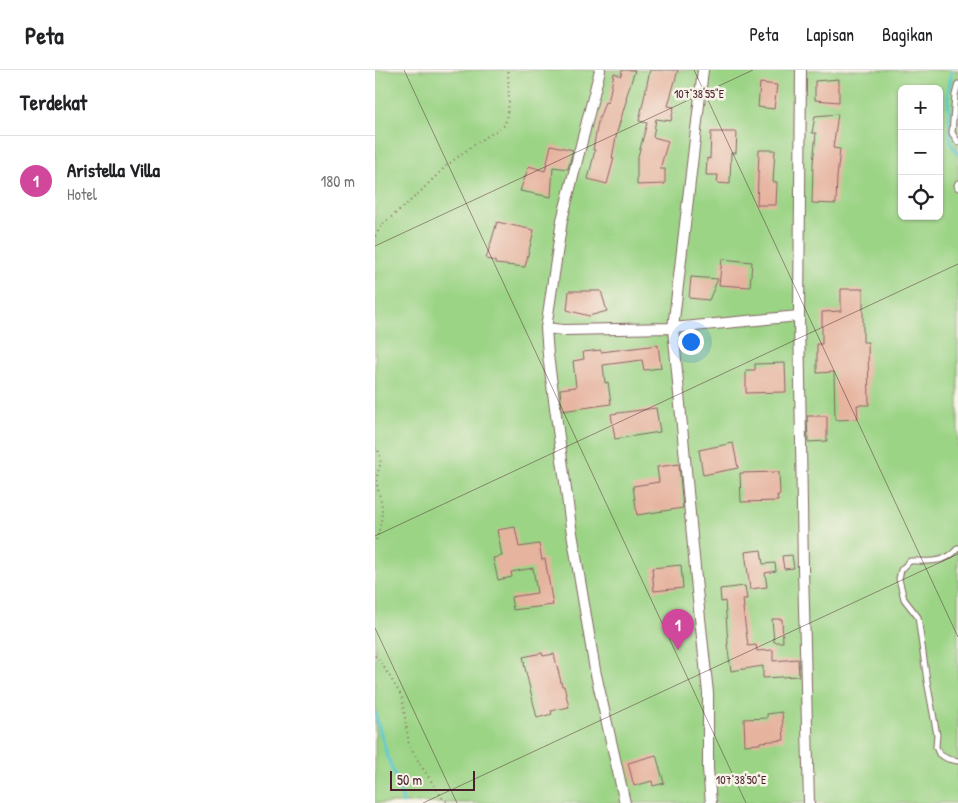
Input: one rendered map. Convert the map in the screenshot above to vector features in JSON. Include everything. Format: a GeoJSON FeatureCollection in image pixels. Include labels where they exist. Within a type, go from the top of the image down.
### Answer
{"type":"FeatureCollection","features":[{"type":"Feature","properties":{"kind":"street"},"geometry":{"type":"LineString","coordinates":[[600,70],[562,220],[546,328],[571,526],[595,670],[625,803]]}},
{"type":"Feature","properties":{"kind":"street"},"geometry":{"type":"LineString","coordinates":[[703,70],[673,328],[708,693],[708,769],[711,803]]}},
{"type":"Feature","properties":{"kind":"street"},"geometry":{"type":"LineString","coordinates":[[801,70],[799,316],[809,803]]}},
{"type":"Feature","properties":{"kind":"street"},"geometry":{"type":"LineString","coordinates":[[546,328],[563,330],[673,328],[799,316]]}},
{"type":"Feature","properties":{"kind":"lane"},"geometry":{"type":"LineString","coordinates":[[958,84],[955,95],[952,133],[958,142]]}},
{"type":"Feature","properties":{"kind":"lane"},"geometry":{"type":"LineString","coordinates":[[958,183],[958,188]]}},
{"type":"Feature","properties":{"kind":"lane"},"geometry":{"type":"LineString","coordinates":[[958,548],[952,555],[944,559],[910,560],[901,570],[899,580],[904,599],[918,617],[937,735],[936,747],[939,754],[948,759],[958,761]]}},
{"type":"Feature","properties":{"kind":"path"},"geometry":{"type":"LineString","coordinates":[[375,236],[383,224],[445,167],[505,125],[509,103],[508,70]]}},
{"type":"Feature","properties":{"kind":"path"},"geometry":{"type":"LineString","coordinates":[[375,448],[377,448],[381,457],[381,466],[377,478],[378,493],[382,507],[381,524],[375,544]]}},
{"type":"Feature","properties":{"kind":"path"},"geometry":{"type":"LineString","coordinates":[[375,656],[402,697],[409,745],[419,764],[443,799],[450,803]]}},
{"type":"Feature","properties":{"kind":"green space"},"geometry":{"type":"Polygon","coordinates":[[[375,70],[958,70],[958,803],[375,803],[375,70]]]}},
{"type":"Feature","properties":{"kind":"building"},"geometry":{"type":"Polygon","coordinates":[[[622,70],[635,70],[617,132],[612,158],[614,158],[607,184],[588,179],[595,150],[593,150],[598,122],[605,102],[608,103],[614,73],[621,76],[622,70]]]}},
{"type":"Feature","properties":{"kind":"building"},"geometry":{"type":"Polygon","coordinates":[[[650,70],[678,70],[668,106],[674,107],[671,121],[656,119],[653,137],[668,141],[660,169],[665,169],[665,184],[637,185],[637,160],[647,123],[639,121],[650,70]]]}},
{"type":"Feature","properties":{"kind":"building"},"geometry":{"type":"Polygon","coordinates":[[[839,79],[839,102],[815,100],[815,81],[839,79]]]}},
{"type":"Feature","properties":{"kind":"building"},"geometry":{"type":"Polygon","coordinates":[[[760,83],[777,85],[774,109],[758,107],[760,83]]]}},
{"type":"Feature","properties":{"kind":"building"},"geometry":{"type":"Polygon","coordinates":[[[838,114],[833,148],[840,149],[836,204],[812,203],[816,133],[812,133],[815,116],[838,114]]]}},
{"type":"Feature","properties":{"kind":"building"},"geometry":{"type":"Polygon","coordinates":[[[711,132],[737,132],[736,153],[731,153],[730,184],[717,183],[718,175],[706,175],[707,158],[710,159],[711,132]]]}},
{"type":"Feature","properties":{"kind":"building"},"geometry":{"type":"Polygon","coordinates":[[[551,145],[573,150],[568,169],[553,167],[551,197],[520,191],[529,166],[545,171],[551,145]]]}},
{"type":"Feature","properties":{"kind":"building"},"geometry":{"type":"Polygon","coordinates":[[[759,150],[775,150],[773,182],[777,182],[776,205],[757,205],[759,150]]]}},
{"type":"Feature","properties":{"kind":"building"},"geometry":{"type":"Polygon","coordinates":[[[497,222],[534,230],[525,267],[495,264],[495,261],[486,259],[497,222]]]}},
{"type":"Feature","properties":{"kind":"building"},"geometry":{"type":"Polygon","coordinates":[[[722,259],[752,262],[750,287],[719,285],[722,259]]]}},
{"type":"Feature","properties":{"kind":"building"},"geometry":{"type":"Polygon","coordinates":[[[691,277],[718,279],[709,300],[689,298],[691,277]]]}},
{"type":"Feature","properties":{"kind":"building"},"geometry":{"type":"Polygon","coordinates":[[[841,289],[863,289],[863,342],[868,342],[869,405],[857,405],[858,419],[835,420],[834,372],[817,373],[817,344],[822,344],[822,312],[841,311],[841,289]]]}},
{"type":"Feature","properties":{"kind":"building"},"geometry":{"type":"Polygon","coordinates":[[[569,291],[601,291],[607,311],[589,316],[567,310],[569,291]]]}},
{"type":"Feature","properties":{"kind":"building"},"geometry":{"type":"Polygon","coordinates":[[[658,345],[661,368],[644,370],[642,360],[603,365],[605,383],[608,382],[611,404],[562,411],[560,389],[576,387],[573,361],[584,359],[583,352],[601,350],[601,352],[658,345]]]}},
{"type":"Feature","properties":{"kind":"building"},"geometry":{"type":"Polygon","coordinates":[[[785,363],[786,392],[746,393],[746,370],[755,370],[755,364],[785,363]]]}},
{"type":"Feature","properties":{"kind":"building"},"geometry":{"type":"Polygon","coordinates":[[[656,408],[660,432],[615,439],[611,414],[656,408]]]}},
{"type":"Feature","properties":{"kind":"building"},"geometry":{"type":"Polygon","coordinates":[[[807,416],[827,416],[827,441],[808,442],[807,416]]]}},
{"type":"Feature","properties":{"kind":"building"},"geometry":{"type":"Polygon","coordinates":[[[733,443],[738,468],[703,475],[699,450],[733,443]]]}},
{"type":"Feature","properties":{"kind":"building"},"geometry":{"type":"Polygon","coordinates":[[[679,464],[683,508],[637,515],[633,486],[659,482],[657,467],[679,464]]]}},
{"type":"Feature","properties":{"kind":"building"},"geometry":{"type":"Polygon","coordinates":[[[779,472],[780,495],[777,495],[778,501],[741,502],[740,473],[779,472]]]}},
{"type":"Feature","properties":{"kind":"building"},"geometry":{"type":"Polygon","coordinates":[[[515,527],[519,547],[539,544],[542,560],[545,559],[553,605],[513,610],[511,597],[537,593],[533,568],[511,572],[512,577],[498,580],[493,558],[502,556],[497,530],[515,527]]]}},
{"type":"Feature","properties":{"kind":"building"},"geometry":{"type":"Polygon","coordinates":[[[761,550],[763,564],[775,563],[776,571],[765,573],[767,587],[750,589],[745,552],[761,550]]]}},
{"type":"Feature","properties":{"kind":"building"},"geometry":{"type":"Polygon","coordinates":[[[792,555],[794,568],[784,569],[782,556],[792,555]]]}},
{"type":"Feature","properties":{"kind":"building"},"geometry":{"type":"Polygon","coordinates":[[[681,565],[683,588],[654,591],[652,568],[681,565]]]}},
{"type":"Feature","properties":{"kind":"building"},"geometry":{"type":"Polygon","coordinates":[[[745,586],[747,599],[743,599],[743,608],[748,646],[756,645],[757,651],[773,650],[773,661],[798,659],[799,676],[763,678],[763,666],[731,671],[727,644],[725,601],[721,602],[720,589],[745,586]]]}},
{"type":"Feature","properties":{"kind":"building"},"geometry":{"type":"Polygon","coordinates":[[[772,619],[782,619],[783,642],[774,642],[772,619]]]}},
{"type":"Feature","properties":{"kind":"building"},"geometry":{"type":"Polygon","coordinates":[[[542,653],[543,656],[554,654],[569,707],[551,711],[552,714],[537,718],[523,657],[542,653]]]}},
{"type":"Feature","properties":{"kind":"building"},"geometry":{"type":"Polygon","coordinates":[[[782,712],[784,740],[745,745],[744,719],[767,718],[767,714],[782,712]]]}},
{"type":"Feature","properties":{"kind":"building"},"geometry":{"type":"Polygon","coordinates":[[[656,755],[664,783],[653,786],[652,781],[634,786],[628,763],[656,755]]]}},
{"type":"Feature","properties":{"kind":"waterway"},"geometry":{"type":"LineString","coordinates":[[952,70],[948,92],[951,144],[958,154]]}},
{"type":"Feature","properties":{"kind":"waterway"},"geometry":{"type":"LineString","coordinates":[[375,713],[403,803]]}},
{"type":"Feature","properties":{"kind":"place","name":"Aristella Villa"},"geometry":{"type":"Point","coordinates":[678,650]}}]}
